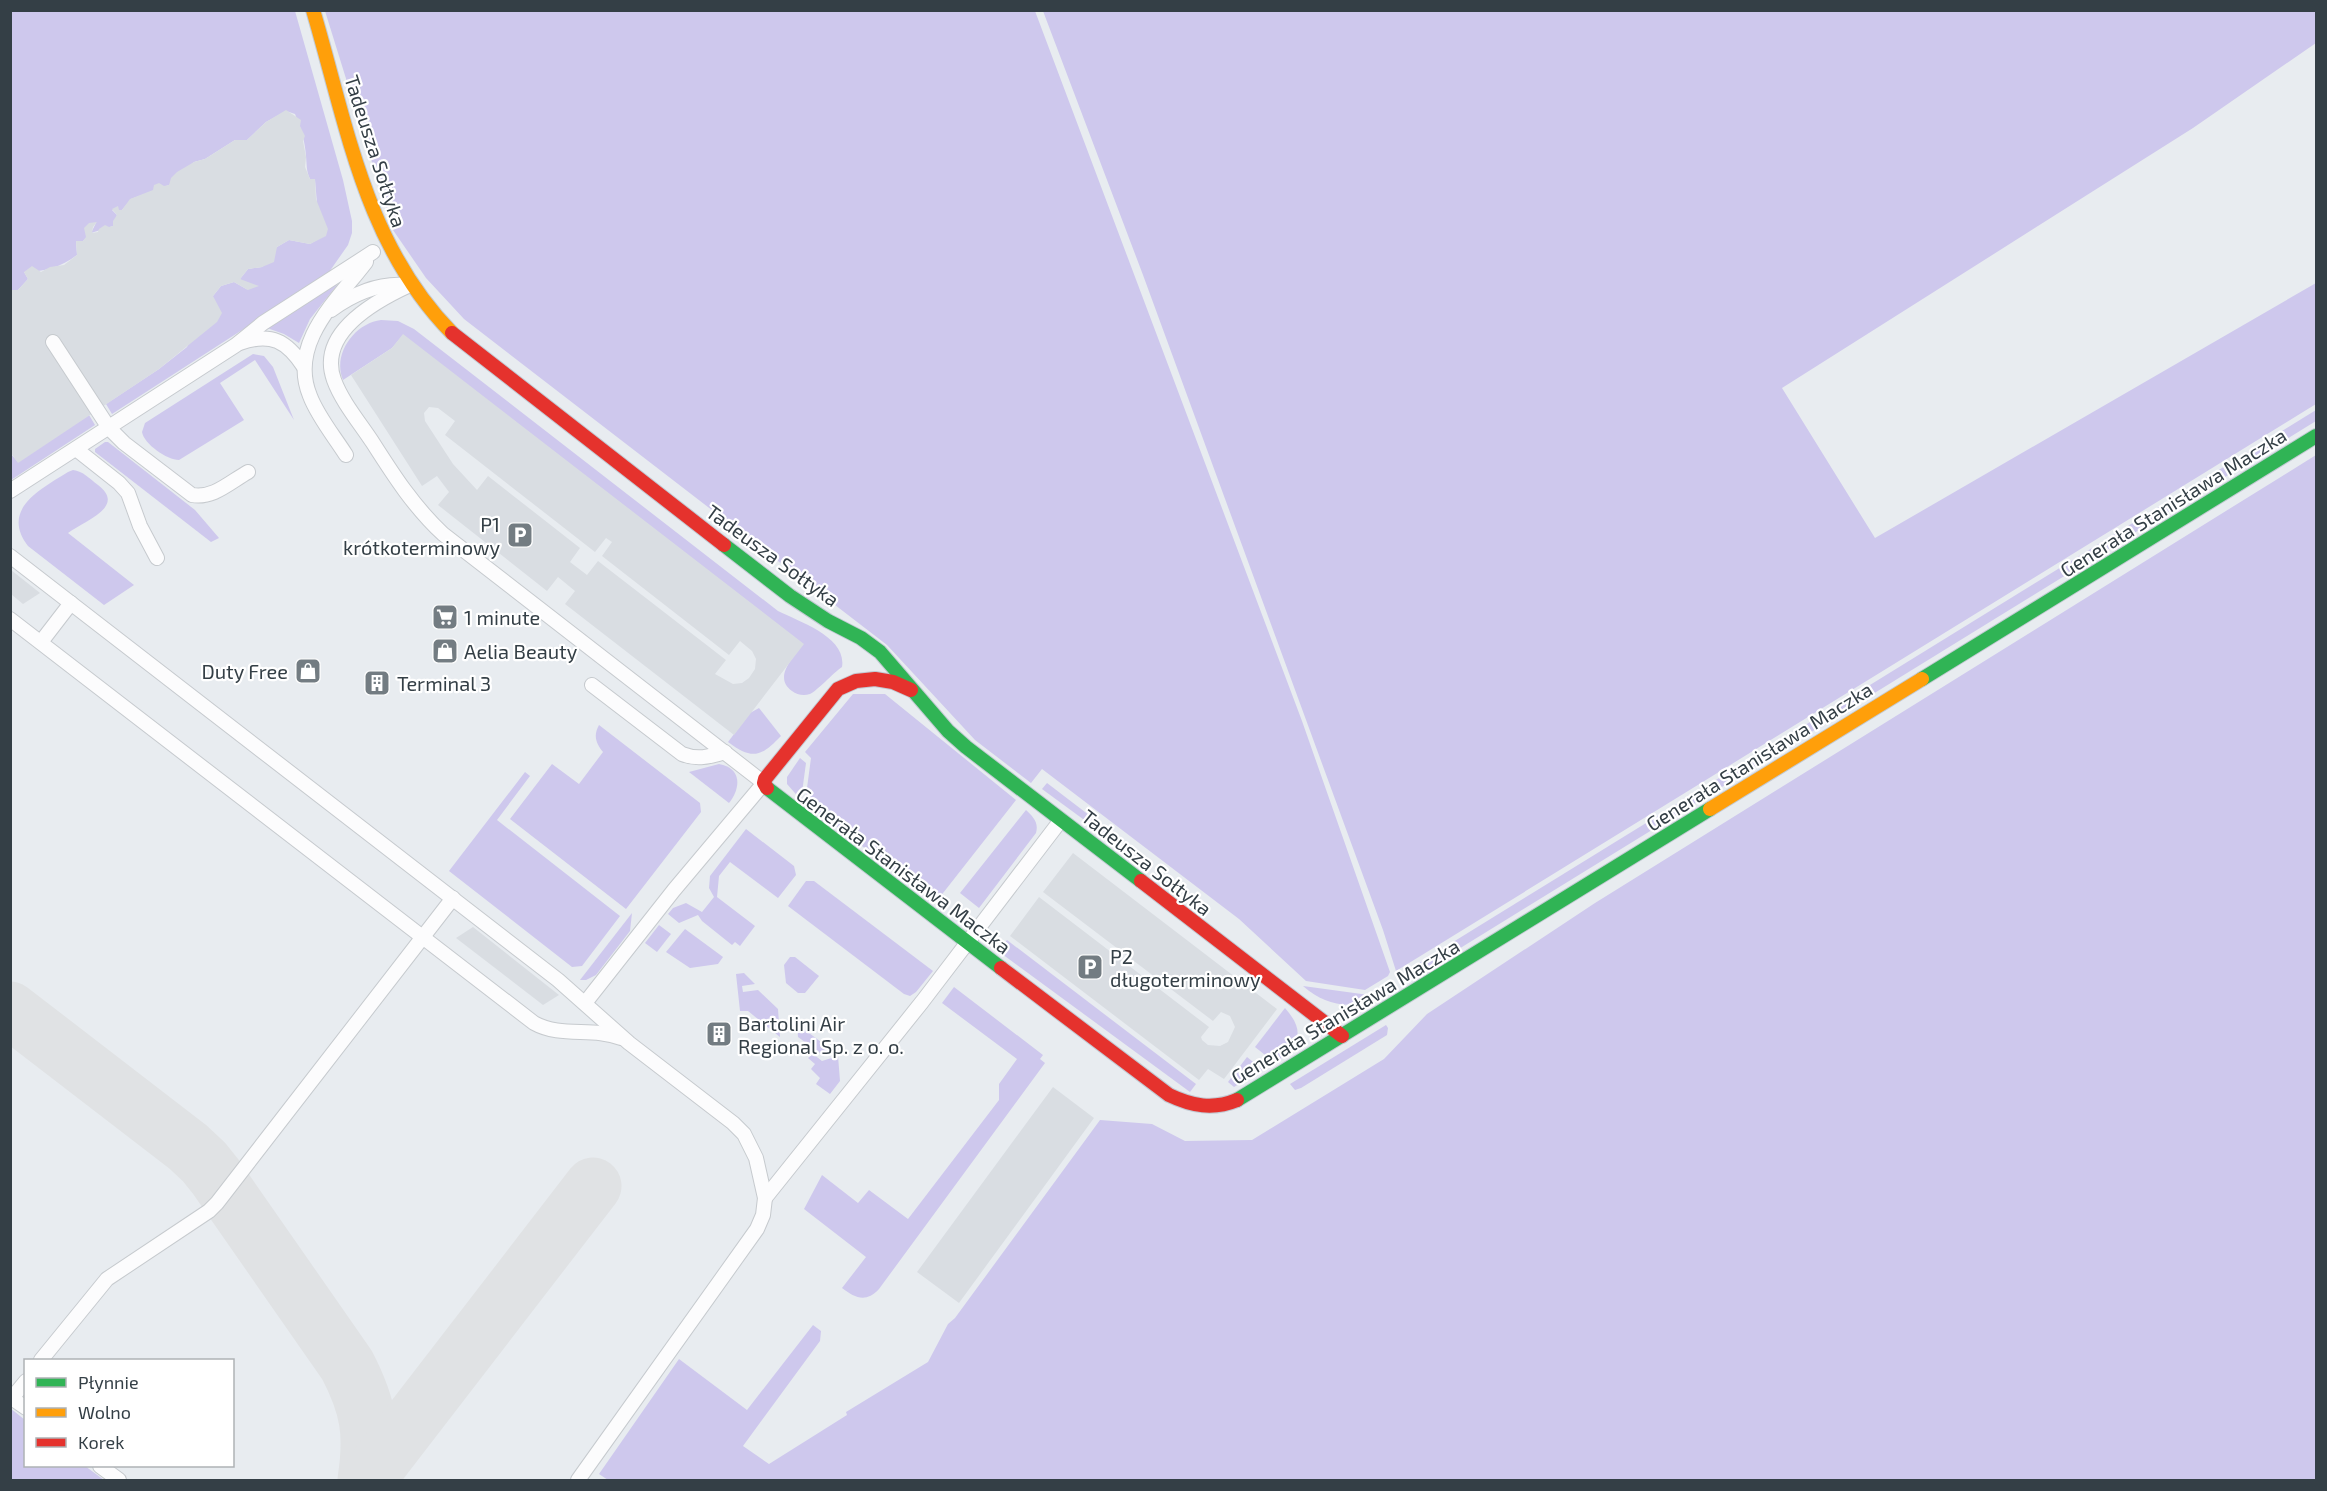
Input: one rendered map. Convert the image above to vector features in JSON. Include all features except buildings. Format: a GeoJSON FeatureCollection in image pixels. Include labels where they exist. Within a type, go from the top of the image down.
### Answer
{"type":"FeatureCollection","features":[{"type":"Feature","properties":{"kind":"street","name":"Tadeusza Sołtyka"},"geometry":{"type":"LineString","coordinates":[[313,10],[363,182],[383,239],[424,305],[456,337],[790,596],[828,621],[861,638],[880,652],[948,731],[966,747],[1342,1036]]}},
{"type":"Feature","properties":{"kind":"street","name":"Generała Stanisława Maczka"},"geometry":{"type":"LineString","coordinates":[[764,783],[772,794],[1158,1089],[1192,1106],[1213,1107],[1233,1102],[1342,1036],[2316,436]]}},
{"type":"Feature","properties":{"kind":"street"},"geometry":{"type":"LineString","coordinates":[[828,621],[837,630],[847,647]]}},
{"type":"Feature","properties":{"kind":"street"},"geometry":{"type":"LineString","coordinates":[[846,684],[850,668]]}},
{"type":"Feature","properties":{"kind":"street"},"geometry":{"type":"LineString","coordinates":[[764,783],[832,694],[846,684],[855,680],[876,678],[888,680],[911,690]]}},
{"type":"Feature","properties":{"kind":"lane"},"geometry":{"type":"LineString","coordinates":[[304,367],[312,336],[324,316],[383,239]]}},
{"type":"Feature","properties":{"kind":"lane"},"geometry":{"type":"LineString","coordinates":[[10,491],[236,345],[263,322],[373,252]]}},
{"type":"Feature","properties":{"kind":"lane"},"geometry":{"type":"LineString","coordinates":[[324,316],[344,301],[375,287],[410,285]]}},
{"type":"Feature","properties":{"kind":"lane","name":"Generała Stanisława Maczka"},"geometry":{"type":"LineString","coordinates":[[410,285],[373,304],[348,325],[334,347],[331,370],[339,391],[406,494],[443,534],[764,783]]}},
{"type":"Feature","properties":{"kind":"lane"},"geometry":{"type":"LineString","coordinates":[[236,345],[251,339],[262,338],[278,341],[295,353],[304,367],[309,394],[346,455]]}},
{"type":"Feature","properties":{"kind":"lane"},"geometry":{"type":"LineString","coordinates":[[53,342],[109,428],[192,495],[202,497],[212,494],[248,472]]}},
{"type":"Feature","properties":{"kind":"lane"},"geometry":{"type":"LineString","coordinates":[[76,449],[119,483],[128,493],[140,526],[157,558]]}},
{"type":"Feature","properties":{"kind":"lane"},"geometry":{"type":"LineString","coordinates":[[10,556],[453,898],[744,1134],[756,1158],[765,1198],[763,1215],[757,1229],[578,1480]]}},
{"type":"Feature","properties":{"kind":"lane"},"geometry":{"type":"LineString","coordinates":[[41,642],[71,603]]}},
{"type":"Feature","properties":{"kind":"lane"},"geometry":{"type":"LineString","coordinates":[[10,619],[534,1023],[543,1028],[565,1032],[601,1032],[629,1043]]}},
{"type":"Feature","properties":{"kind":"lane"},"geometry":{"type":"LineString","coordinates":[[592,686],[682,754],[692,758],[701,758],[725,752]]}},
{"type":"Feature","properties":{"kind":"lane"},"geometry":{"type":"LineString","coordinates":[[585,1004],[674,891],[764,783]]}},
{"type":"Feature","properties":{"kind":"lane"},"geometry":{"type":"LineString","coordinates":[[765,1198],[967,943],[1061,820]]}},
{"type":"Feature","properties":{"kind":"lane"},"geometry":{"type":"LineString","coordinates":[[42,1359],[107,1279],[209,1211],[217,1203],[453,898]]}},
{"type":"Feature","properties":{"kind":"lane"},"geometry":{"type":"LineString","coordinates":[[24,1383],[11,1397],[24,1407]]}},
{"type":"Feature","properties":{"kind":"lane"},"geometry":{"type":"LineString","coordinates":[[101,1467],[119,1480]]}},
{"type":"Feature","properties":{"kind":"shaded area"},"geometry":{"type":"Polygon","coordinates":[[[10,11],[295,11],[343,180],[352,221],[352,233],[348,245],[327,275],[112,414],[106,404],[159,369],[187,347],[213,296],[221,286],[234,282],[248,290],[240,279],[248,269],[262,267],[277,247],[289,240],[310,244],[320,238],[315,180],[310,179],[308,173],[304,140],[295,114],[286,111],[266,122],[247,140],[235,140],[205,159],[194,162],[169,185],[131,199],[122,210],[112,210],[117,215],[113,226],[91,233],[96,223],[89,224],[87,237],[83,241],[76,241],[77,255],[52,268],[24,272],[28,279],[18,290],[11,290],[10,11]]]}},
{"type":"Feature","properties":{"kind":"shaded area"},"geometry":{"type":"Polygon","coordinates":[[[325,11],[1035,11],[1302,721],[1390,972],[1388,976],[1365,990],[1306,981],[1239,919],[1042,769],[1031,783],[975,740],[887,645],[464,319],[426,278],[393,230],[325,11]]]}},
{"type":"Feature","properties":{"kind":"shaded area"},"geometry":{"type":"Polygon","coordinates":[[[1043,11],[2316,11],[2316,43],[2193,128],[1782,388],[1875,538],[2316,283],[2316,404],[1396,971],[1143,275],[1043,11]]]}},
{"type":"Feature","properties":{"kind":"shaded area"},"geometry":{"type":"Polygon","coordinates":[[[286,110],[301,120],[300,126],[305,136],[303,141],[305,167],[310,179],[315,179],[316,199],[328,229],[326,236],[310,244],[289,240],[277,247],[274,262],[248,269],[240,279],[259,286],[248,290],[234,282],[221,286],[213,296],[222,313],[217,322],[159,369],[18,463],[11,453],[11,290],[18,290],[28,279],[24,272],[32,266],[41,272],[50,267],[64,265],[77,255],[76,241],[83,241],[86,237],[84,228],[89,223],[97,222],[92,233],[98,232],[105,225],[113,226],[117,215],[112,209],[118,206],[119,210],[122,210],[130,199],[153,190],[154,185],[159,183],[164,186],[169,185],[171,178],[177,172],[194,162],[205,159],[235,140],[247,140],[266,122],[286,110]]]}},
{"type":"Feature","properties":{"kind":"shaded area"},"geometry":{"type":"Polygon","coordinates":[[[336,283],[337,285],[310,319],[299,343],[267,328],[336,283]]]}},
{"type":"Feature","properties":{"kind":"shaded area"},"geometry":{"type":"Polygon","coordinates":[[[381,320],[398,321],[414,329],[778,611],[830,639],[842,656],[842,667],[810,694],[801,695],[792,691],[786,685],[785,673],[803,644],[403,335],[392,348],[343,380],[340,370],[341,360],[348,341],[363,327],[381,320]]]}},
{"type":"Feature","properties":{"kind":"shaded area","name":"P1 krótkoterminowy"},"geometry":{"type":"Polygon","coordinates":[[[403,334],[804,644],[734,735],[565,604],[575,591],[558,577],[547,591],[438,505],[449,492],[437,476],[422,486],[351,375],[392,348],[403,334]],[[429,407],[424,413],[425,421],[453,464],[477,490],[488,476],[580,548],[570,562],[587,575],[598,561],[726,660],[715,674],[733,684],[742,683],[749,678],[755,669],[756,659],[752,651],[740,641],[729,655],[602,556],[612,542],[606,538],[595,552],[445,435],[455,421],[438,408],[429,407]]]}},
{"type":"Feature","properties":{"kind":"shaded area"},"geometry":{"type":"Polygon","coordinates":[[[253,354],[264,356],[273,367],[294,420],[255,360],[220,383],[244,420],[179,460],[151,446],[142,432],[145,423],[253,354]]]}},
{"type":"Feature","properties":{"kind":"shaded area"},"geometry":{"type":"Polygon","coordinates":[[[2316,410],[2316,421],[1402,984],[1398,976],[2316,410]]]}},
{"type":"Feature","properties":{"kind":"shaded area"},"geometry":{"type":"Polygon","coordinates":[[[89,415],[95,425],[11,480],[10,453],[18,462],[89,415]]]}},
{"type":"Feature","properties":{"kind":"shaded area"},"geometry":{"type":"Polygon","coordinates":[[[108,442],[195,510],[219,538],[211,542],[95,452],[95,449],[108,442]]]}},
{"type":"Feature","properties":{"kind":"shaded area"},"geometry":{"type":"Polygon","coordinates":[[[2316,455],[2316,1480],[608,1480],[599,1474],[679,1359],[747,1410],[813,1325],[821,1331],[820,1341],[743,1446],[769,1464],[847,1415],[846,1412],[928,1362],[948,1324],[955,1318],[1100,1120],[1152,1124],[1185,1141],[1252,1140],[1384,1059],[1427,1014],[1595,903],[2316,455]]]}},
{"type":"Feature","properties":{"kind":"shaded area"},"geometry":{"type":"Polygon","coordinates":[[[73,470],[98,485],[106,493],[108,500],[100,513],[68,533],[134,585],[104,605],[28,546],[21,533],[19,521],[21,511],[27,502],[46,486],[73,470]]]}},
{"type":"Feature","properties":{"kind":"shaded area"},"geometry":{"type":"Polygon","coordinates":[[[10,570],[40,593],[23,604],[11,594],[10,570]]]}},
{"type":"Feature","properties":{"kind":"shaded area"},"geometry":{"type":"Polygon","coordinates":[[[853,694],[885,694],[1016,800],[936,902],[805,803],[811,758],[805,752],[853,694]]]}},
{"type":"Feature","properties":{"kind":"shaded area"},"geometry":{"type":"Polygon","coordinates":[[[759,708],[781,736],[762,752],[750,754],[728,742],[750,713],[759,708]]]}},
{"type":"Feature","properties":{"kind":"shaded area"},"geometry":{"type":"Polygon","coordinates":[[[599,725],[700,803],[701,812],[626,909],[510,819],[552,764],[579,784],[603,752],[596,739],[599,725]]]}},
{"type":"Feature","properties":{"kind":"shaded area"},"geometry":{"type":"Polygon","coordinates":[[[800,758],[806,763],[801,800],[787,784],[787,777],[800,758]]]}},
{"type":"Feature","properties":{"kind":"shaded area"},"geometry":{"type":"Polygon","coordinates":[[[719,764],[732,770],[737,779],[736,791],[729,803],[689,772],[719,764]]]}},
{"type":"Feature","properties":{"kind":"shaded area"},"geometry":{"type":"Polygon","coordinates":[[[525,772],[530,776],[497,820],[620,916],[582,966],[572,967],[449,871],[525,772]]]}},
{"type":"Feature","properties":{"kind":"shaded area"},"geometry":{"type":"Polygon","coordinates":[[[1047,783],[1119,838],[1087,822],[1042,789],[1047,783]]]}},
{"type":"Feature","properties":{"kind":"shaded area"},"geometry":{"type":"Polygon","coordinates":[[[1026,810],[1036,823],[1036,833],[979,908],[960,893],[1026,810]]]}},
{"type":"Feature","properties":{"kind":"shaded area"},"geometry":{"type":"Polygon","coordinates":[[[746,829],[794,866],[796,875],[778,898],[730,862],[719,876],[717,897],[755,926],[740,946],[735,942],[732,945],[702,921],[698,915],[679,923],[668,914],[673,908],[686,903],[702,912],[714,897],[709,888],[710,876],[746,829]]]}},
{"type":"Feature","properties":{"kind":"shaded area","name":"P2 długoterminowy"},"geometry":{"type":"Polygon","coordinates":[[[1073,853],[1277,1009],[1224,1079],[1208,1069],[1199,1080],[1010,936],[1039,897],[1209,1027],[1201,1037],[1208,1045],[1220,1046],[1228,1042],[1235,1027],[1230,1016],[1221,1012],[1213,1021],[1043,892],[1073,853]]]}},
{"type":"Feature","properties":{"kind":"shaded area"},"geometry":{"type":"Polygon","coordinates":[[[806,881],[814,881],[933,971],[916,992],[910,996],[904,994],[788,906],[806,881]]]}},
{"type":"Feature","properties":{"kind":"shaded area"},"geometry":{"type":"Polygon","coordinates":[[[632,913],[630,931],[596,975],[580,980],[632,913]]]}},
{"type":"Feature","properties":{"kind":"shaded area"},"geometry":{"type":"Polygon","coordinates":[[[659,925],[671,934],[657,952],[645,943],[659,925]]]}},
{"type":"Feature","properties":{"kind":"shaded area"},"geometry":{"type":"Polygon","coordinates":[[[473,927],[559,995],[543,1005],[456,938],[473,927]]]}},
{"type":"Feature","properties":{"kind":"shaded area"},"geometry":{"type":"Polygon","coordinates":[[[685,929],[723,957],[718,964],[690,968],[666,952],[685,929]]]}},
{"type":"Feature","properties":{"kind":"shaded area"},"geometry":{"type":"Polygon","coordinates":[[[1007,940],[1196,1084],[1190,1092],[998,951],[1007,940]]]}},
{"type":"Feature","properties":{"kind":"shaded area"},"geometry":{"type":"Polygon","coordinates":[[[790,957],[795,957],[819,976],[805,993],[798,993],[786,983],[784,965],[790,957]]]}},
{"type":"Feature","properties":{"kind":"shaded area"},"geometry":{"type":"Polygon","coordinates":[[[744,973],[755,984],[742,986],[743,992],[758,990],[778,1009],[780,1037],[748,1011],[740,1011],[736,974],[744,973]]]}},
{"type":"Feature","properties":{"kind":"shaded area"},"geometry":{"type":"Polygon","coordinates":[[[1303,986],[1369,995],[1372,1001],[1344,1005],[1327,1001],[1303,986]]]}},
{"type":"Feature","properties":{"kind":"shaded area"},"geometry":{"type":"Polygon","coordinates":[[[954,987],[1043,1055],[1040,1059],[1045,1063],[879,1289],[870,1296],[860,1298],[842,1288],[866,1257],[804,1209],[822,1175],[858,1203],[869,1190],[908,1219],[999,1100],[999,1084],[1017,1059],[942,1003],[954,987]]]}},
{"type":"Feature","properties":{"kind":"shaded area"},"geometry":{"type":"Polygon","coordinates":[[[1285,1008],[1296,1025],[1297,1038],[1289,1050],[1275,1063],[1255,1047],[1285,1008]]]}},
{"type":"Feature","properties":{"kind":"shaded area"},"geometry":{"type":"Polygon","coordinates":[[[797,1024],[833,1051],[820,1053],[798,1037],[797,1024]]]}},
{"type":"Feature","properties":{"kind":"shaded area"},"geometry":{"type":"Polygon","coordinates":[[[1386,1025],[1387,1035],[1301,1088],[1295,1090],[1290,1084],[1386,1025]]]}},
{"type":"Feature","properties":{"kind":"shaded area"},"geometry":{"type":"Polygon","coordinates":[[[813,1054],[822,1061],[838,1056],[840,1081],[830,1094],[816,1084],[820,1078],[811,1069],[815,1064],[808,1058],[813,1054]]]}},
{"type":"Feature","properties":{"kind":"shaded area"},"geometry":{"type":"Polygon","coordinates":[[[1247,1057],[1263,1070],[1234,1087],[1228,1082],[1247,1057]]]}},
{"type":"Feature","properties":{"kind":"shaded area"},"geometry":{"type":"Polygon","coordinates":[[[1053,1087],[1094,1118],[959,1303],[917,1272],[1053,1087]]]}},
{"type":"Feature","properties":{"kind":"shaded area"},"geometry":{"type":"Polygon","coordinates":[[[10,1408],[24,1419],[24,1467],[86,1467],[104,1480],[11,1480],[10,1408]]]}},
{"type":"Feature","properties":{"kind":"taxiway"},"geometry":{"type":"LineString","coordinates":[[10,1010],[188,1147],[216,1177],[347,1365],[365,1408],[369,1434],[366,1480]]}},
{"type":"Feature","properties":{"kind":"taxiway"},"geometry":{"type":"LineString","coordinates":[[370,1480],[378,1465],[593,1186]]}},
{"type":"Feature","properties":{"kind":"traffic: fast"},"geometry":{"type":"LineString","coordinates":[[1922,679],[2316,436]]}},
{"type":"Feature","properties":{"kind":"traffic: fast"},"geometry":{"type":"LineString","coordinates":[[724,545],[790,596],[828,621],[861,638],[880,652],[948,731],[966,747],[1141,881]]}},
{"type":"Feature","properties":{"kind":"traffic: fast"},"geometry":{"type":"LineString","coordinates":[[767,788],[1001,968]]}},
{"type":"Feature","properties":{"kind":"traffic: fast"},"geometry":{"type":"LineString","coordinates":[[1237,1100],[1710,809]]}},
{"type":"Feature","properties":{"kind":"traffic: slow"},"geometry":{"type":"LineString","coordinates":[[313,10],[349,140],[379,222],[398,262],[422,299],[452,333]]}},
{"type":"Feature","properties":{"kind":"traffic: slow"},"geometry":{"type":"LineString","coordinates":[[1710,809],[1922,679]]}},
{"type":"Feature","properties":{"kind":"traffic: jam"},"geometry":{"type":"LineString","coordinates":[[452,333],[724,545]]}},
{"type":"Feature","properties":{"kind":"traffic: jam"},"geometry":{"type":"LineString","coordinates":[[767,788],[764,783],[765,779],[838,689],[856,681],[875,679],[893,682],[911,690]]}},
{"type":"Feature","properties":{"kind":"traffic: jam"},"geometry":{"type":"LineString","coordinates":[[1141,881],[1342,1036]]}},
{"type":"Feature","properties":{"kind":"traffic: jam"},"geometry":{"type":"LineString","coordinates":[[1001,968],[1169,1095],[1186,1102],[1211,1106],[1237,1100]]}},
{"type":"Feature","properties":{"kind":"place","name":"P1 krótkoterminowy"},"geometry":{"type":"Point","coordinates":[520,535]}},
{"type":"Feature","properties":{"kind":"place","name":"1 minute"},"geometry":{"type":"Point","coordinates":[445,617]}},
{"type":"Feature","properties":{"kind":"place","name":"Aelia Beauty"},"geometry":{"type":"Point","coordinates":[445,651]}},
{"type":"Feature","properties":{"kind":"place","name":"Duty Free"},"geometry":{"type":"Point","coordinates":[308,671]}},
{"type":"Feature","properties":{"kind":"place","name":"Terminal 3"},"geometry":{"type":"Point","coordinates":[377,683]}},
{"type":"Feature","properties":{"kind":"place","name":"P2 długoterminowy"},"geometry":{"type":"Point","coordinates":[1090,967]}},
{"type":"Feature","properties":{"kind":"place","name":"Bartolini Air Regional Sp. z o. o."},"geometry":{"type":"Point","coordinates":[719,1034]}}]}
